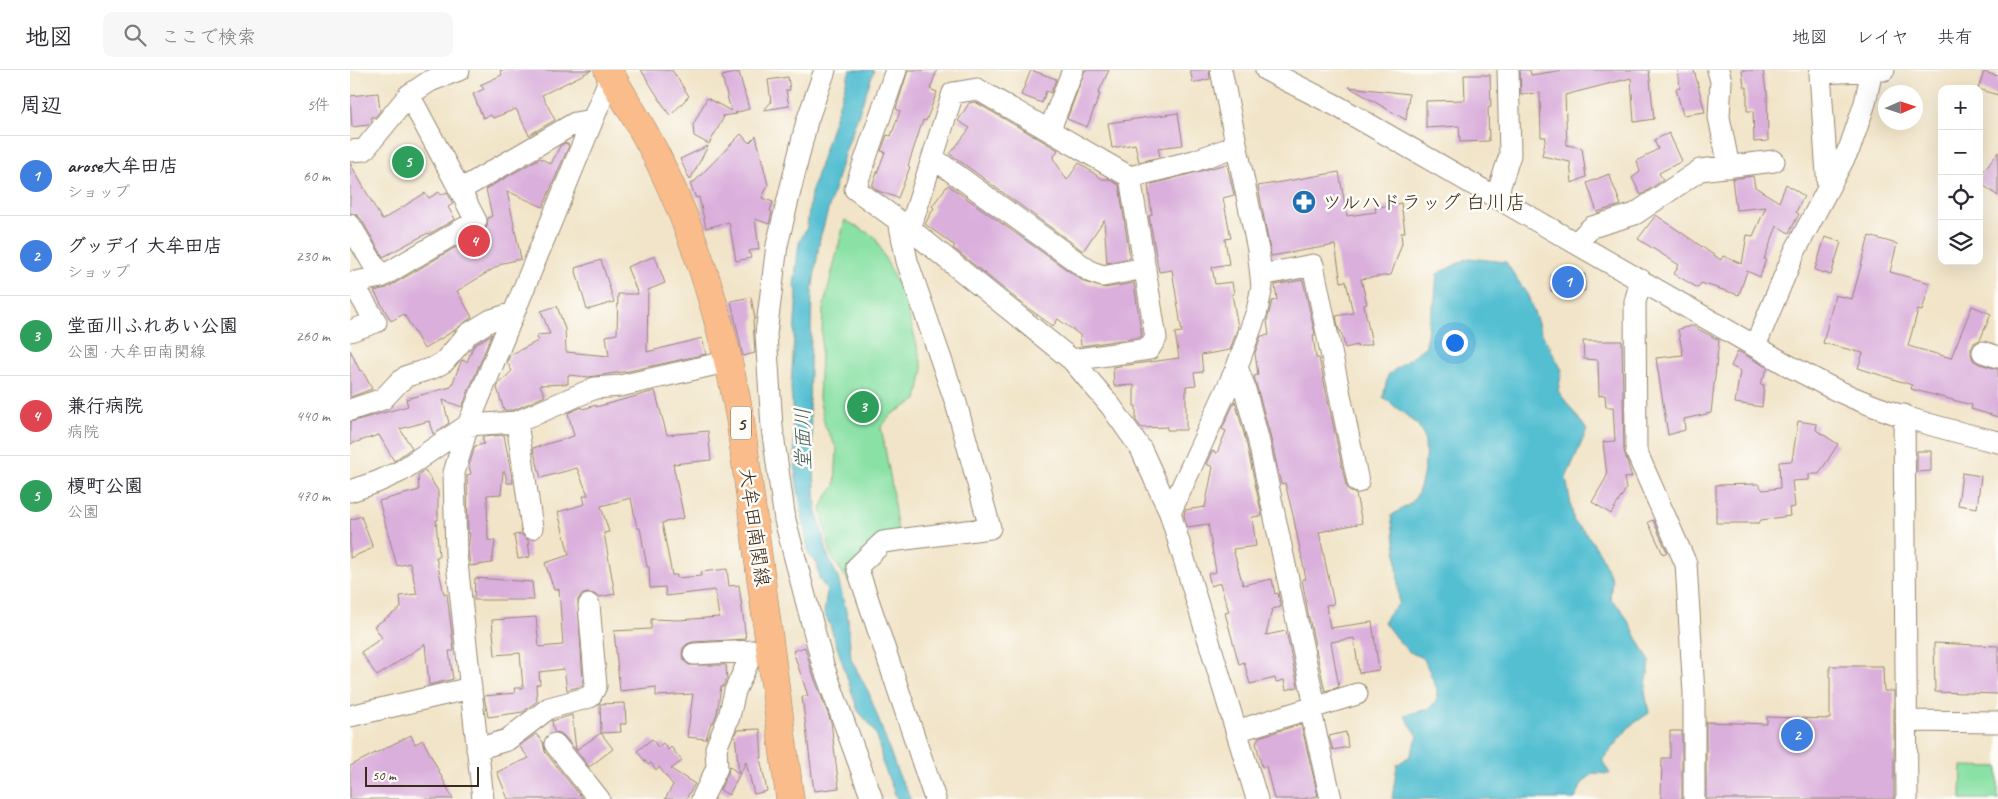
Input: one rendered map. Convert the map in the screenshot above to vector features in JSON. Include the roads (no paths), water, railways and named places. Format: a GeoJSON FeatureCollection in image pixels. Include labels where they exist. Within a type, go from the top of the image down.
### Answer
{"type":"FeatureCollection","features":[{"type":"Feature","properties":{"kind":"main road","name":"大牟田南関線"},"geometry":{"type":"LineString","coordinates":[[610,73],[660,162],[694,241],[716,308],[730,361],[742,429],[762,649],[790,799]]}},
{"type":"Feature","properties":{"kind":"street"},"geometry":{"type":"LineString","coordinates":[[350,151],[364,150],[409,95],[430,81],[459,70]]}},
{"type":"Feature","properties":{"kind":"street"},"geometry":{"type":"LineString","coordinates":[[825,70],[807,121],[777,245],[766,334],[771,418],[789,538],[823,665],[872,799]]}},
{"type":"Feature","properties":{"kind":"street"},"geometry":{"type":"LineString","coordinates":[[896,70],[855,189],[905,225],[1072,360],[1110,405],[1140,449],[1170,513],[1257,799]]}},
{"type":"Feature","properties":{"kind":"street"},"geometry":{"type":"LineString","coordinates":[[1050,130],[1073,70]]}},
{"type":"Feature","properties":{"kind":"street"},"geometry":{"type":"LineString","coordinates":[[1170,513],[1237,367],[1258,311],[1262,286],[1221,70]]}},
{"type":"Feature","properties":{"kind":"street"},"geometry":{"type":"LineString","coordinates":[[1496,198],[1510,155],[1508,70]]}},
{"type":"Feature","properties":{"kind":"street"},"geometry":{"type":"LineString","coordinates":[[1718,70],[1721,81],[1719,117],[1730,167]]}},
{"type":"Feature","properties":{"kind":"street"},"geometry":{"type":"LineString","coordinates":[[1755,346],[1796,251],[1850,148],[1865,103],[1872,70]]}},
{"type":"Feature","properties":{"kind":"street"},"geometry":{"type":"LineString","coordinates":[[1828,190],[1820,73],[1884,70]]}},
{"type":"Feature","properties":{"kind":"street"},"geometry":{"type":"LineString","coordinates":[[1270,71],[1337,106],[1755,346],[1837,390],[1956,432],[1998,442]]}},
{"type":"Feature","properties":{"kind":"street"},"geometry":{"type":"LineString","coordinates":[[483,799],[456,554],[454,473],[468,425],[610,73]]}},
{"type":"Feature","properties":{"kind":"street"},"geometry":{"type":"LineString","coordinates":[[935,799],[857,566],[883,542],[990,528],[956,403],[907,261],[905,225],[933,158],[953,93],[977,89],[1130,176],[1194,161],[1236,146]]}},
{"type":"Feature","properties":{"kind":"street"},"geometry":{"type":"LineString","coordinates":[[350,331],[376,322],[351,282],[380,276],[476,220],[409,95]]}},
{"type":"Feature","properties":{"kind":"street"},"geometry":{"type":"LineString","coordinates":[[460,190],[575,124],[592,120]]}},
{"type":"Feature","properties":{"kind":"street"},"geometry":{"type":"LineString","coordinates":[[933,158],[1091,272],[1103,276],[1145,268]]}},
{"type":"Feature","properties":{"kind":"street"},"geometry":{"type":"LineString","coordinates":[[1576,243],[1592,228],[1635,214],[1700,170],[1774,161]]}},
{"type":"Feature","properties":{"kind":"street"},"geometry":{"type":"LineString","coordinates":[[1072,360],[1149,349],[1156,338],[1130,176]]}},
{"type":"Feature","properties":{"kind":"street"},"geometry":{"type":"LineString","coordinates":[[350,225],[380,276]]}},
{"type":"Feature","properties":{"kind":"street"},"geometry":{"type":"LineString","coordinates":[[1261,275],[1313,265],[1358,482]]}},
{"type":"Feature","properties":{"kind":"street"},"geometry":{"type":"LineString","coordinates":[[1641,280],[1635,302],[1636,451],[1686,564],[1694,693],[1694,799]]}},
{"type":"Feature","properties":{"kind":"street"},"geometry":{"type":"LineString","coordinates":[[350,410],[383,399],[398,382],[407,376],[433,368],[444,362],[468,334],[491,320],[514,313]]}},
{"type":"Feature","properties":{"kind":"street"},"geometry":{"type":"LineString","coordinates":[[350,491],[401,471],[468,425],[517,422],[594,388],[620,386],[730,361]]}},
{"type":"Feature","properties":{"kind":"street"},"geometry":{"type":"LineString","coordinates":[[1237,367],[1258,438],[1331,799]]}},
{"type":"Feature","properties":{"kind":"street"},"geometry":{"type":"LineString","coordinates":[[1904,415],[1907,799]]}},
{"type":"Feature","properties":{"kind":"street"},"geometry":{"type":"LineString","coordinates":[[517,422],[532,528]]}},
{"type":"Feature","properties":{"kind":"street"},"geometry":{"type":"LineString","coordinates":[[478,749],[507,740],[549,708],[590,697],[596,686],[588,605]]}},
{"type":"Feature","properties":{"kind":"street"},"geometry":{"type":"LineString","coordinates":[[694,654],[762,649]]}},
{"type":"Feature","properties":{"kind":"street"},"geometry":{"type":"LineString","coordinates":[[702,799],[718,768],[716,748],[729,717],[735,691],[762,649]]}},
{"type":"Feature","properties":{"kind":"street"},"geometry":{"type":"LineString","coordinates":[[350,716],[471,688]]}},
{"type":"Feature","properties":{"kind":"street"},"geometry":{"type":"LineString","coordinates":[[1236,731],[1357,694]]}},
{"type":"Feature","properties":{"kind":"street"},"geometry":{"type":"LineString","coordinates":[[1906,721],[1998,722]]}},
{"type":"Feature","properties":{"kind":"street"},"geometry":{"type":"LineString","coordinates":[[555,744],[598,799]]}},
{"type":"Feature","properties":{"kind":"water","name":"堂面川"},"geometry":{"type":"Polygon","coordinates":[[[850,70],[874,70],[844,155],[820,238],[812,292],[809,408],[816,508],[828,556],[838,578],[848,619],[851,659],[869,693],[897,771],[911,799],[897,799],[882,762],[876,734],[858,711],[830,625],[824,613],[827,591],[819,578],[817,563],[809,555],[796,478],[791,387],[797,290],[794,286],[799,243],[807,227],[811,193],[850,70]]]}},
{"type":"Feature","properties":{"kind":"water"},"geometry":{"type":"Polygon","coordinates":[[[1469,258],[1506,262],[1528,296],[1541,332],[1562,370],[1558,391],[1587,430],[1566,478],[1574,522],[1587,534],[1601,555],[1612,580],[1610,598],[1622,610],[1650,662],[1645,692],[1649,713],[1630,726],[1602,760],[1610,774],[1593,773],[1582,784],[1575,799],[1392,799],[1397,765],[1410,756],[1418,736],[1404,715],[1429,709],[1437,700],[1437,689],[1424,659],[1408,651],[1384,622],[1388,614],[1399,604],[1396,547],[1391,516],[1411,503],[1417,495],[1423,477],[1425,446],[1424,437],[1418,426],[1383,397],[1388,375],[1426,346],[1428,325],[1435,299],[1437,274],[1469,258]]]}},
{"type":"Feature","properties":{"kind":"place","name":"榎町公園"},"geometry":{"type":"Point","coordinates":[408,162]}},
{"type":"Feature","properties":{"kind":"place","name":"ツルハドラッグ 白川店"},"geometry":{"type":"Point","coordinates":[1304,202]}},
{"type":"Feature","properties":{"kind":"place","name":"兼行病院"},"geometry":{"type":"Point","coordinates":[474,241]}},
{"type":"Feature","properties":{"kind":"place","name":"arose大牟田店"},"geometry":{"type":"Point","coordinates":[1568,282]}},
{"type":"Feature","properties":{"kind":"place","name":"堂面川ふれあい公園"},"geometry":{"type":"Point","coordinates":[863,407]}},
{"type":"Feature","properties":{"kind":"place","name":"グッデイ 大牟田店"},"geometry":{"type":"Point","coordinates":[1797,735]}}]}
